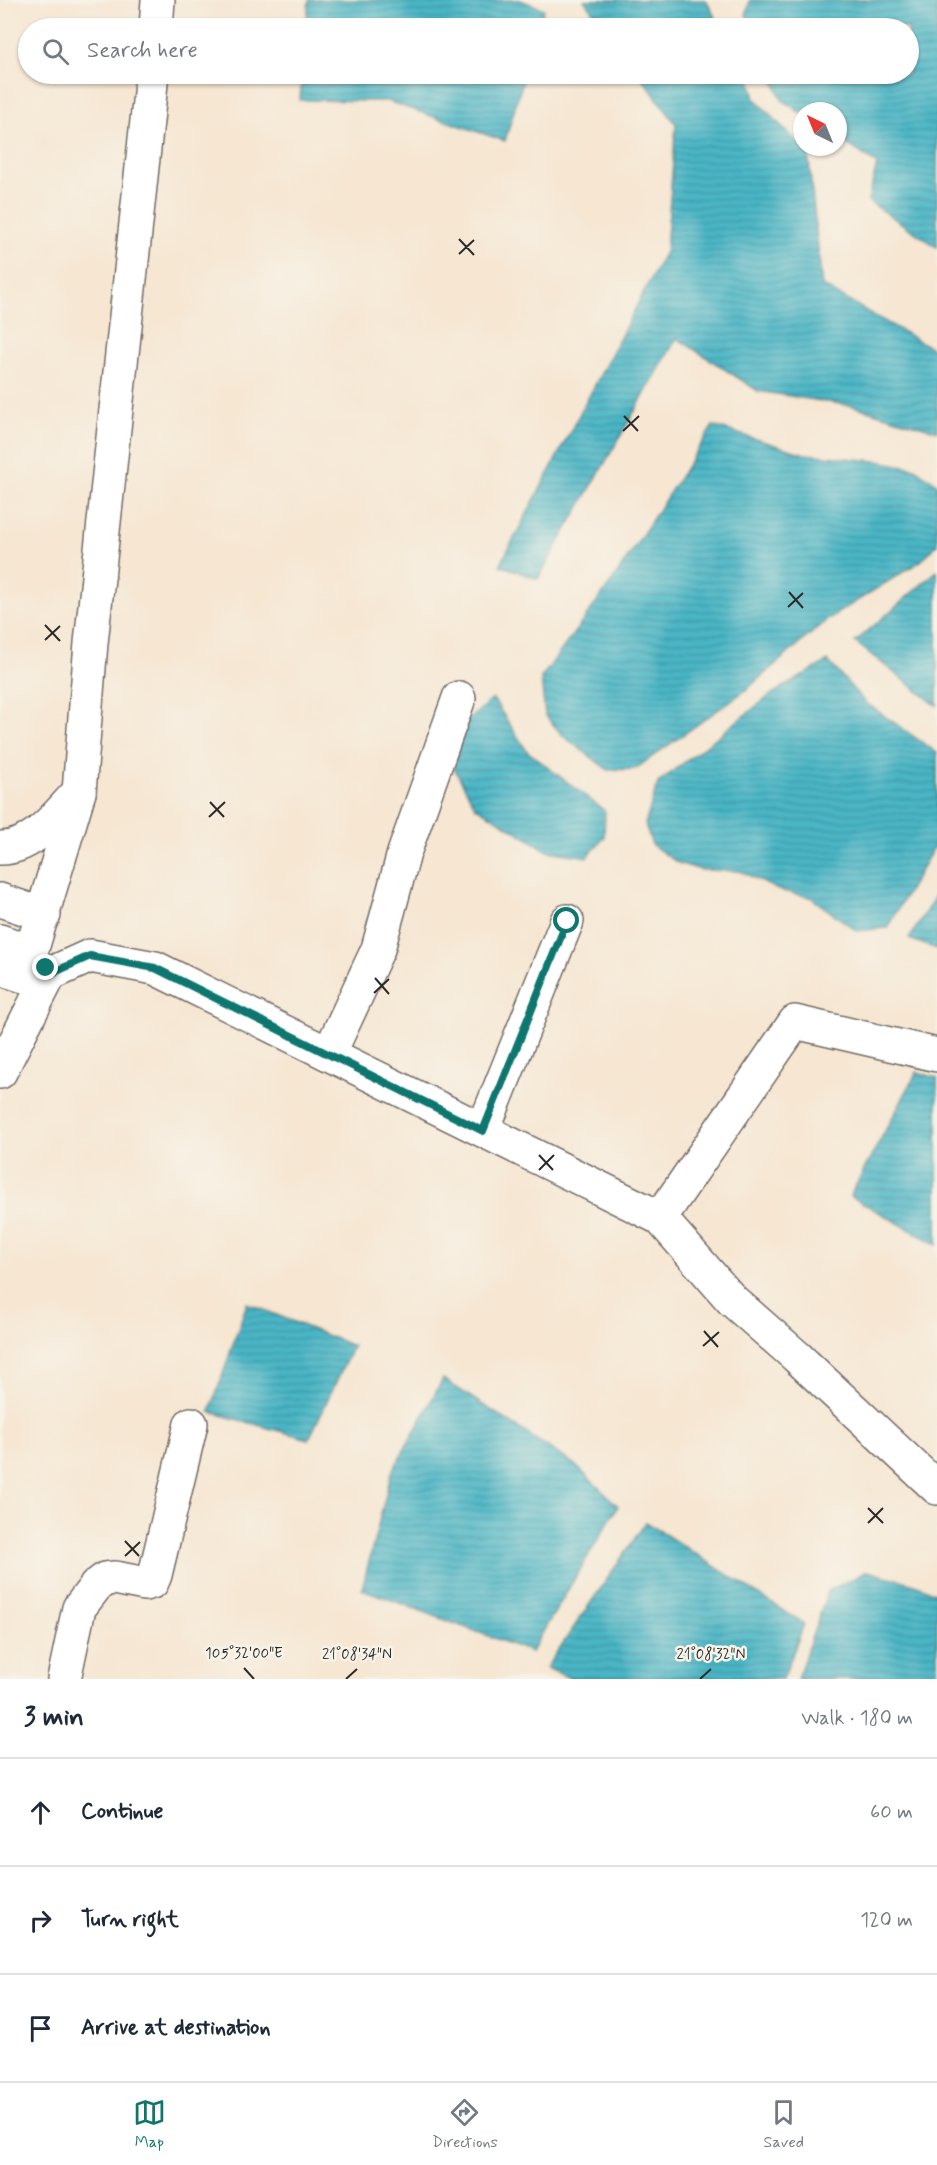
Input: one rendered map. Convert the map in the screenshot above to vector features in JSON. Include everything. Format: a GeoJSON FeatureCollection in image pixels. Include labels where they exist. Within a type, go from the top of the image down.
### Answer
{"type":"FeatureCollection","features":[{"type":"Feature","properties":{"kind":"street"},"geometry":{"type":"LineString","coordinates":[[157,18],[158,0]]}},
{"type":"Feature","properties":{"kind":"street"},"geometry":{"type":"LineString","coordinates":[[0,1072],[42,969],[44,915],[79,792],[93,620],[151,84]]}},
{"type":"Feature","properties":{"kind":"street"},"geometry":{"type":"LineString","coordinates":[[329,1054],[378,949],[404,853],[459,698]]}},
{"type":"Feature","properties":{"kind":"street"},"geometry":{"type":"LineString","coordinates":[[0,848],[10,848],[27,841],[79,792]]}},
{"type":"Feature","properties":{"kind":"street"},"geometry":{"type":"LineString","coordinates":[[0,900],[44,915]]}},
{"type":"Feature","properties":{"kind":"street"},"geometry":{"type":"LineString","coordinates":[[483,1131],[567,921]]}},
{"type":"Feature","properties":{"kind":"street"},"geometry":{"type":"LineString","coordinates":[[0,941],[42,969]]}},
{"type":"Feature","properties":{"kind":"street"},"geometry":{"type":"LineString","coordinates":[[0,968],[42,969],[90,956],[155,968],[660,1218],[732,1300],[797,1357],[937,1488]]}},
{"type":"Feature","properties":{"kind":"street"},"geometry":{"type":"LineString","coordinates":[[660,1218],[795,1022],[937,1054]]}},
{"type":"Feature","properties":{"kind":"street"},"geometry":{"type":"LineString","coordinates":[[63,1679],[79,1608],[96,1586],[105,1579],[115,1578],[145,1584],[152,1582],[191,1424]]}},
{"type":"Feature","properties":{"kind":"water"},"geometry":{"type":"Polygon","coordinates":[[[309,0],[520,0],[544,9],[541,18],[307,18],[309,0]]]}},
{"type":"Feature","properties":{"kind":"water"},"geometry":{"type":"Polygon","coordinates":[[[584,0],[706,0],[716,18],[598,18],[584,0]]]}},
{"type":"Feature","properties":{"kind":"water"},"geometry":{"type":"Polygon","coordinates":[[[750,0],[937,0],[937,247],[868,201],[877,164],[847,144],[847,102],[793,102],[793,108],[782,100],[775,84],[919,84],[919,18],[748,18],[746,15],[750,0]]]}},
{"type":"Feature","properties":{"kind":"water"},"geometry":{"type":"Polygon","coordinates":[[[301,84],[522,84],[505,141],[387,101],[300,100],[301,84]]]}},
{"type":"Feature","properties":{"kind":"water"},"geometry":{"type":"Polygon","coordinates":[[[646,84],[751,84],[755,99],[793,138],[793,156],[809,156],[822,286],[937,351],[937,431],[853,406],[758,391],[677,338],[538,579],[500,565],[666,250],[676,124],[646,84]]]}},
{"type":"Feature","properties":{"kind":"water"},"geometry":{"type":"Polygon","coordinates":[[[713,426],[805,454],[877,461],[915,468],[937,484],[937,544],[921,561],[828,619],[746,690],[635,769],[608,770],[563,736],[545,715],[541,678],[615,577],[713,426]]]}},
{"type":"Feature","properties":{"kind":"water"},"geometry":{"type":"Polygon","coordinates":[[[937,571],[937,706],[855,642],[937,571]]]}},
{"type":"Feature","properties":{"kind":"water"},"geometry":{"type":"Polygon","coordinates":[[[828,661],[865,702],[937,753],[937,842],[887,928],[857,931],[810,897],[778,890],[740,871],[701,870],[678,863],[652,845],[645,824],[658,783],[773,693],[828,661]]]}},
{"type":"Feature","properties":{"kind":"water"},"geometry":{"type":"Polygon","coordinates":[[[493,699],[527,751],[605,811],[604,838],[587,857],[548,851],[475,806],[454,768],[464,723],[493,699]]]}},
{"type":"Feature","properties":{"kind":"water"},"geometry":{"type":"Polygon","coordinates":[[[937,893],[937,949],[909,939],[937,893]]]}},
{"type":"Feature","properties":{"kind":"water"},"geometry":{"type":"Polygon","coordinates":[[[917,1072],[937,1078],[937,1245],[850,1196],[917,1072]]]}},
{"type":"Feature","properties":{"kind":"water"},"geometry":{"type":"Polygon","coordinates":[[[247,1303],[353,1346],[309,1439],[210,1412],[247,1303]]]}},
{"type":"Feature","properties":{"kind":"water"},"geometry":{"type":"Polygon","coordinates":[[[443,1379],[574,1464],[618,1506],[531,1652],[362,1589],[391,1474],[443,1379]]]}},
{"type":"Feature","properties":{"kind":"water"},"geometry":{"type":"Polygon","coordinates":[[[646,1522],[804,1624],[783,1679],[572,1679],[546,1668],[646,1522]]]}},
{"type":"Feature","properties":{"kind":"water"},"geometry":{"type":"Polygon","coordinates":[[[867,1571],[915,1584],[937,1594],[937,1679],[797,1679],[828,1591],[867,1571]]]}},
{"type":"Feature","properties":{"kind":"route"},"geometry":{"type":"LineString","coordinates":[[46,968],[50,974],[90,956],[155,968],[483,1131],[567,921]]}}]}
